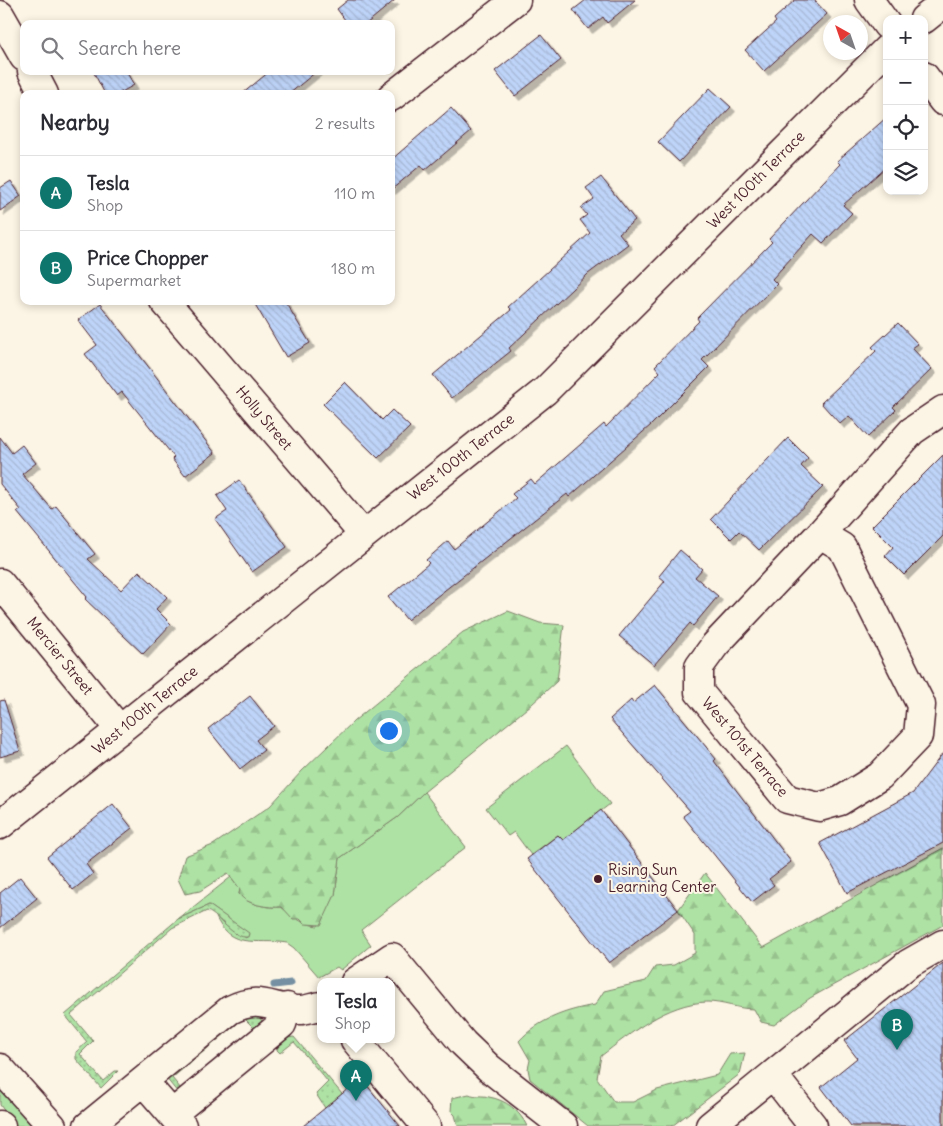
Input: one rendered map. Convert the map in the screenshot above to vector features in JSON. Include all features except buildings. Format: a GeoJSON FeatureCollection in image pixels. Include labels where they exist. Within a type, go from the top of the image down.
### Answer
{"type":"FeatureCollection","features":[{"type":"Feature","properties":{"kind":"street"},"geometry":{"type":"LineString","coordinates":[[0,5],[6,0]]}},
{"type":"Feature","properties":{"kind":"street"},"geometry":{"type":"LineString","coordinates":[[395,94],[516,0]]}},
{"type":"Feature","properties":{"kind":"street"},"geometry":{"type":"LineString","coordinates":[[869,0],[883,19]]}},
{"type":"Feature","properties":{"kind":"street"},"geometry":{"type":"LineString","coordinates":[[928,16],[943,4]]}},
{"type":"Feature","properties":{"kind":"street"},"geometry":{"type":"LineString","coordinates":[[0,15],[20,50]]}},
{"type":"Feature","properties":{"kind":"street","name":"West 100th Terrace"},"geometry":{"type":"LineString","coordinates":[[0,825],[363,534],[545,391],[883,53]]}},
{"type":"Feature","properties":{"kind":"street"},"geometry":{"type":"LineString","coordinates":[[34,75],[42,90]]}},
{"type":"Feature","properties":{"kind":"street"},"geometry":{"type":"LineString","coordinates":[[928,81],[943,101]]}},
{"type":"Feature","properties":{"kind":"street","name":"Holly Street"},"geometry":{"type":"LineString","coordinates":[[167,305],[363,534]]}},
{"type":"Feature","properties":{"kind":"street","name":"West 101st Terrace"},"geometry":{"type":"LineString","coordinates":[[820,534],[842,547],[921,704],[918,736],[880,776],[840,801],[819,807],[787,799],[699,692],[698,667],[715,645],[820,534],[912,431],[943,410]]}},
{"type":"Feature","properties":{"kind":"street","name":"Mercier Street"},"geometry":{"type":"LineString","coordinates":[[0,582],[120,730]]}},
{"type":"Feature","properties":{"kind":"street"},"geometry":{"type":"LineString","coordinates":[[718,1124],[772,1075],[908,964],[943,944]]}},
{"type":"Feature","properties":{"kind":"street"},"geometry":{"type":"LineString","coordinates":[[361,978],[392,957],[463,1043],[489,1068],[563,1126]]}},
{"type":"Feature","properties":{"kind":"street"},"geometry":{"type":"LineString","coordinates":[[88,1126],[236,1007],[255,1001],[301,1010],[317,1007]]}},
{"type":"Feature","properties":{"kind":"street"},"geometry":{"type":"LineString","coordinates":[[144,1081],[177,1120],[282,1024],[287,1007]]}},
{"type":"Feature","properties":{"kind":"street"},"geometry":{"type":"LineString","coordinates":[[357,1043],[426,1126]]}},
{"type":"Feature","properties":{"kind":"street"},"geometry":{"type":"LineString","coordinates":[[0,1068],[52,1126]]}},
{"type":"Feature","properties":{"kind":"street"},"geometry":{"type":"LineString","coordinates":[[772,1075],[812,1126]]}},
{"type":"Feature","properties":{"kind":"green space"},"geometry":{"type":"Polygon","coordinates":[[[508,611],[540,623],[564,625],[557,681],[532,704],[424,792],[398,817],[340,858],[335,895],[321,925],[305,924],[300,919],[293,919],[282,907],[264,906],[247,901],[239,894],[240,889],[228,873],[200,891],[185,894],[178,879],[185,856],[213,845],[270,806],[302,771],[354,721],[463,632],[508,611]]]}},
{"type":"Feature","properties":{"kind":"green space"},"geometry":{"type":"Polygon","coordinates":[[[566,746],[610,804],[563,840],[558,835],[531,855],[514,832],[508,836],[486,808],[566,746]]]}},
{"type":"Feature","properties":{"kind":"green space"},"geometry":{"type":"Polygon","coordinates":[[[424,792],[466,847],[361,930],[371,945],[341,970],[337,967],[319,977],[294,948],[287,943],[245,941],[236,938],[228,934],[215,915],[222,923],[246,938],[249,934],[209,905],[178,919],[231,877],[240,889],[239,894],[247,901],[264,906],[281,907],[302,922],[318,926],[335,895],[340,858],[398,817],[424,792]]]}},
{"type":"Feature","properties":{"kind":"green space"},"geometry":{"type":"Polygon","coordinates":[[[943,848],[943,925],[810,998],[774,1025],[761,1022],[754,1009],[713,1002],[692,1004],[664,1013],[650,1021],[601,1056],[597,1078],[614,1102],[633,1102],[657,1090],[717,1075],[730,1054],[745,1053],[740,1074],[672,1126],[588,1126],[530,1079],[528,1069],[530,1060],[519,1041],[527,1033],[544,1021],[564,1013],[595,1005],[604,991],[646,981],[655,967],[674,965],[695,953],[695,935],[678,910],[705,873],[763,948],[943,848]]]}},
{"type":"Feature","properties":{"kind":"green space"},"geometry":{"type":"Polygon","coordinates":[[[209,905],[249,933],[248,937],[242,937],[232,931],[217,917],[207,911],[172,928],[71,1015],[93,1041],[80,1054],[103,1081],[115,1071],[118,1071],[101,1088],[76,1059],[76,1052],[87,1042],[65,1015],[178,919],[209,905]]]}},
{"type":"Feature","properties":{"kind":"green space"},"geometry":{"type":"Polygon","coordinates":[[[241,1016],[259,1016],[263,1023],[256,1030],[244,1018],[172,1078],[181,1089],[178,1093],[166,1078],[241,1016]]]}},
{"type":"Feature","properties":{"kind":"green space"},"geometry":{"type":"Polygon","coordinates":[[[294,1037],[342,1094],[325,1108],[316,1094],[328,1082],[294,1042],[280,1053],[277,1050],[278,1046],[287,1038],[294,1037]]]}},
{"type":"Feature","properties":{"kind":"green space"},"geometry":{"type":"Polygon","coordinates":[[[0,1088],[34,1126],[16,1126],[0,1105],[0,1088]]]}},
{"type":"Feature","properties":{"kind":"green space"},"geometry":{"type":"Polygon","coordinates":[[[469,1094],[495,1098],[506,1103],[520,1115],[527,1126],[458,1126],[455,1115],[451,1111],[452,1098],[469,1094]]]}},
{"type":"Feature","properties":{"kind":"waterway"},"geometry":{"type":"LineString","coordinates":[[274,985],[291,983]]}},
{"type":"Feature","properties":{"kind":"place","name":"Rising Sun Learning Center"},"geometry":{"type":"Point","coordinates":[598,879]}},
{"type":"Feature","properties":{"kind":"place","name":"Price Chopper"},"geometry":{"type":"Point","coordinates":[897,1050]}},
{"type":"Feature","properties":{"kind":"place","name":"Tesla"},"geometry":{"type":"Point","coordinates":[356,1101]}}]}
